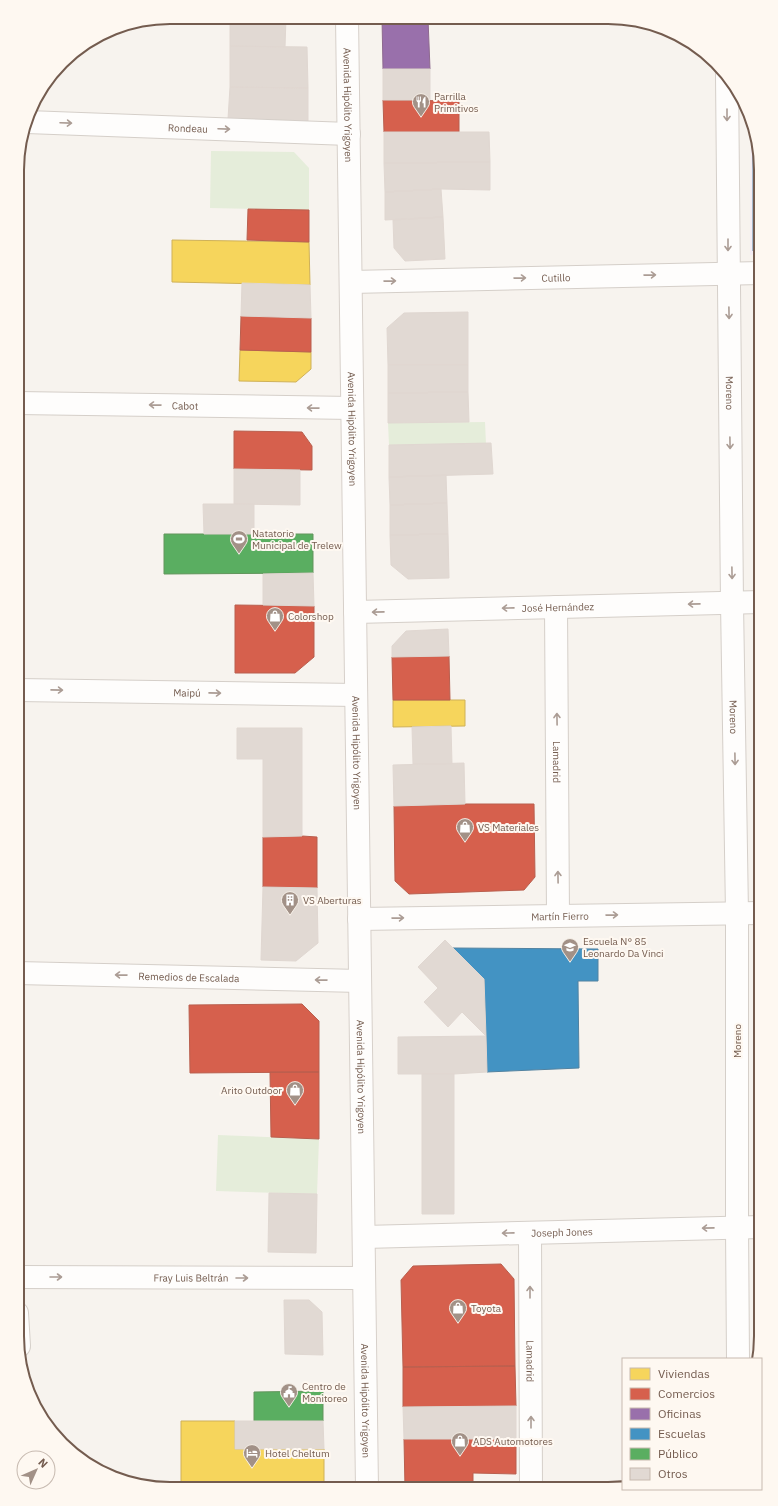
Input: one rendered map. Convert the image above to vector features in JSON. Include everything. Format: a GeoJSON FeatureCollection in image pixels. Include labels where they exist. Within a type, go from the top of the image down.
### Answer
{"type":"FeatureCollection","features":[{"type":"Feature","properties":{"kind":"street","name":"Avenida Hipólito Yrigoyen"},"geometry":{"type":"LineString","coordinates":[[347,24],[367,1482]]}},
{"type":"Feature","properties":{"kind":"street","name":"Moreno"},"geometry":{"type":"LineString","coordinates":[[727,86],[732,603],[737,913],[736,1228],[738,1358]]}},
{"type":"Feature","properties":{"kind":"street","name":"Rondeau"},"geometry":{"type":"LineString","coordinates":[[32,122],[349,134]]}},
{"type":"Feature","properties":{"kind":"street","name":"Cutillo"},"geometry":{"type":"LineString","coordinates":[[351,282],[754,273]]}},
{"type":"Feature","properties":{"kind":"street","name":"Cabot"},"geometry":{"type":"LineString","coordinates":[[24,403],[352,408]]}},
{"type":"Feature","properties":{"kind":"street","name":"José Hernández"},"geometry":{"type":"LineString","coordinates":[[355,612],[754,602]]}},
{"type":"Feature","properties":{"kind":"street","name":"Lamadrid"},"geometry":{"type":"LineString","coordinates":[[556,607],[558,916]]}},
{"type":"Feature","properties":{"kind":"street","name":"Maipú"},"geometry":{"type":"LineString","coordinates":[[24,690],[356,696]]}},
{"type":"Feature","properties":{"kind":"street","name":"Martín Fierro"},"geometry":{"type":"LineString","coordinates":[[359,919],[754,913]]}},
{"type":"Feature","properties":{"kind":"street","name":"Remedios de Escalada"},"geometry":{"type":"LineString","coordinates":[[24,973],[360,980]]}},
{"type":"Feature","properties":{"kind":"street","name":"Joseph Jones"},"geometry":{"type":"LineString","coordinates":[[364,1236],[754,1227]]}},
{"type":"Feature","properties":{"kind":"street","name":"Lamadrid"},"geometry":{"type":"LineString","coordinates":[[530,1232],[531,1482]]}},
{"type":"Feature","properties":{"kind":"street","name":"Fray Luis Beltrán"},"geometry":{"type":"LineString","coordinates":[[24,1277],[364,1278]]}},
{"type":"Feature","properties":{"kind":"shaded area"},"geometry":{"type":"Polygon","coordinates":[[[751,141],[754,160],[754,255],[750,255],[751,141]]]}},
{"type":"Feature","properties":{"kind":"green space"},"geometry":{"type":"Polygon","coordinates":[[[211,151],[294,152],[309,168],[309,210],[210,208],[211,151]]]}},
{"type":"Feature","properties":{"kind":"green space"},"geometry":{"type":"Polygon","coordinates":[[[485,422],[486,444],[389,445],[388,423],[485,422]]]}},
{"type":"Feature","properties":{"kind":"green space"},"geometry":{"type":"Polygon","coordinates":[[[218,1135],[319,1139],[317,1194],[216,1191],[218,1135]]]}},
{"type":"Feature","properties":{"kind":"building: Viviendas"},"geometry":{"type":"Polygon","coordinates":[[[172,240],[309,242],[310,285],[172,282],[172,240]]]}},
{"type":"Feature","properties":{"kind":"building: Viviendas"},"geometry":{"type":"Polygon","coordinates":[[[240,350],[311,352],[311,369],[296,382],[239,381],[240,350]]]}},
{"type":"Feature","properties":{"kind":"building: Viviendas"},"geometry":{"type":"Polygon","coordinates":[[[393,700],[465,700],[465,726],[393,727],[393,700]]]}},
{"type":"Feature","properties":{"kind":"building: Viviendas","name":"Hotel Cheltum"},"geometry":{"type":"Polygon","coordinates":[[[181,1421],[235,1421],[235,1449],[324,1449],[324,1482],[181,1482],[181,1421]]]}},
{"type":"Feature","properties":{"kind":"building: Comercios","name":"Parrilla Primitivos"},"geometry":{"type":"Polygon","coordinates":[[[383,100],[459,101],[459,132],[384,132],[383,100]]]}},
{"type":"Feature","properties":{"kind":"building: Comercios"},"geometry":{"type":"Polygon","coordinates":[[[248,209],[309,210],[309,242],[247,240],[248,209]]]}},
{"type":"Feature","properties":{"kind":"building: Comercios"},"geometry":{"type":"Polygon","coordinates":[[[241,316],[311,318],[311,352],[240,350],[241,316]]]}},
{"type":"Feature","properties":{"kind":"building: Comercios"},"geometry":{"type":"Polygon","coordinates":[[[234,431],[302,432],[312,446],[312,470],[234,469],[234,431]]]}},
{"type":"Feature","properties":{"kind":"building: Comercios","name":"Colorshop"},"geometry":{"type":"Polygon","coordinates":[[[235,605],[314,606],[314,657],[295,673],[235,673],[235,605]]]}},
{"type":"Feature","properties":{"kind":"building: Comercios"},"geometry":{"type":"Polygon","coordinates":[[[449,656],[450,700],[393,700],[392,657],[449,656]]]}},
{"type":"Feature","properties":{"kind":"building: Comercios","name":"VS Materiales"},"geometry":{"type":"Polygon","coordinates":[[[534,804],[535,877],[524,890],[409,894],[395,881],[394,806],[534,804]]]}},
{"type":"Feature","properties":{"kind":"building: Comercios"},"geometry":{"type":"Polygon","coordinates":[[[263,837],[317,837],[317,888],[263,887],[263,837]]]}},
{"type":"Feature","properties":{"kind":"building: Comercios"},"geometry":{"type":"Polygon","coordinates":[[[302,1004],[319,1021],[319,1072],[190,1073],[189,1005],[302,1004]]]}},
{"type":"Feature","properties":{"kind":"building: Comercios","name":"Arito Outdoor"},"geometry":{"type":"Polygon","coordinates":[[[270,1072],[319,1072],[319,1139],[271,1137],[270,1072]]]}},
{"type":"Feature","properties":{"kind":"building: Comercios","name":"Toyota"},"geometry":{"type":"Polygon","coordinates":[[[501,1264],[514,1279],[515,1366],[403,1367],[401,1280],[413,1266],[501,1264]]]}},
{"type":"Feature","properties":{"kind":"building: Comercios"},"geometry":{"type":"Polygon","coordinates":[[[515,1366],[516,1406],[403,1407],[403,1367],[515,1366]]]}},
{"type":"Feature","properties":{"kind":"building: Comercios","name":"ADS Automotores"},"geometry":{"type":"Polygon","coordinates":[[[404,1439],[516,1439],[516,1474],[473,1473],[473,1482],[405,1482],[404,1439]]]}},
{"type":"Feature","properties":{"kind":"building: Oficinas"},"geometry":{"type":"Polygon","coordinates":[[[382,24],[428,24],[430,69],[383,69],[382,24]]]}},
{"type":"Feature","properties":{"kind":"building: Escuelas"},"geometry":{"type":"Polygon","coordinates":[[[753,151],[754,251],[753,251],[753,151]]]}},
{"type":"Feature","properties":{"kind":"building: Escuelas"},"geometry":{"type":"Polygon","coordinates":[[[453,948],[598,949],[598,981],[578,981],[579,1068],[487,1072],[484,979],[453,948]]]}},
{"type":"Feature","properties":{"kind":"building: Público","name":"Natatorio Municipal de Trelew"},"geometry":{"type":"Polygon","coordinates":[[[164,534],[313,534],[313,573],[164,574],[164,534]]]}},
{"type":"Feature","properties":{"kind":"building: Público","name":"Centro de Monitoreo"},"geometry":{"type":"Polygon","coordinates":[[[323,1391],[323,1421],[254,1422],[254,1392],[323,1391]]]}},
{"type":"Feature","properties":{"kind":"building: Otros"},"geometry":{"type":"Polygon","coordinates":[[[230,24],[286,24],[285,47],[230,46],[230,24]]]}},
{"type":"Feature","properties":{"kind":"building: Otros"},"geometry":{"type":"Polygon","coordinates":[[[230,46],[307,47],[308,88],[230,87],[230,46]]]}},
{"type":"Feature","properties":{"kind":"building: Otros"},"geometry":{"type":"Polygon","coordinates":[[[383,69],[430,69],[430,100],[383,100],[383,69]]]}},
{"type":"Feature","properties":{"kind":"building: Otros"},"geometry":{"type":"Polygon","coordinates":[[[230,87],[308,88],[308,121],[228,119],[230,87]]]}},
{"type":"Feature","properties":{"kind":"building: Otros"},"geometry":{"type":"Polygon","coordinates":[[[384,132],[489,132],[490,162],[384,163],[384,132]]]}},
{"type":"Feature","properties":{"kind":"building: Otros"},"geometry":{"type":"Polygon","coordinates":[[[490,162],[490,190],[441,189],[385,192],[384,163],[490,162]]]}},
{"type":"Feature","properties":{"kind":"building: Otros"},"geometry":{"type":"Polygon","coordinates":[[[441,189],[443,217],[385,220],[385,192],[441,189]]]}},
{"type":"Feature","properties":{"kind":"building: Otros"},"geometry":{"type":"Polygon","coordinates":[[[443,217],[445,259],[405,261],[394,248],[393,220],[443,217]]]}},
{"type":"Feature","properties":{"kind":"building: Otros"},"geometry":{"type":"Polygon","coordinates":[[[242,283],[310,285],[311,318],[241,316],[242,283]]]}},
{"type":"Feature","properties":{"kind":"building: Otros"},"geometry":{"type":"Polygon","coordinates":[[[468,312],[468,365],[388,365],[387,328],[404,313],[468,312]]]}},
{"type":"Feature","properties":{"kind":"building: Otros"},"geometry":{"type":"Polygon","coordinates":[[[388,365],[468,365],[468,392],[388,393],[388,365]]]}},
{"type":"Feature","properties":{"kind":"building: Otros"},"geometry":{"type":"Polygon","coordinates":[[[468,392],[469,422],[388,423],[388,393],[468,392]]]}},
{"type":"Feature","properties":{"kind":"building: Otros"},"geometry":{"type":"Polygon","coordinates":[[[491,443],[493,474],[389,477],[389,445],[491,443]]]}},
{"type":"Feature","properties":{"kind":"building: Otros"},"geometry":{"type":"Polygon","coordinates":[[[234,469],[300,470],[300,505],[234,504],[234,469]]]}},
{"type":"Feature","properties":{"kind":"building: Otros"},"geometry":{"type":"Polygon","coordinates":[[[446,475],[447,503],[390,505],[389,477],[446,475]]]}},
{"type":"Feature","properties":{"kind":"building: Otros"},"geometry":{"type":"Polygon","coordinates":[[[447,503],[448,534],[390,535],[390,505],[447,503]]]}},
{"type":"Feature","properties":{"kind":"building: Otros"},"geometry":{"type":"Polygon","coordinates":[[[203,504],[254,504],[254,534],[204,534],[203,504]]]}},
{"type":"Feature","properties":{"kind":"building: Otros"},"geometry":{"type":"Polygon","coordinates":[[[448,534],[449,578],[408,579],[391,565],[390,535],[448,534]]]}},
{"type":"Feature","properties":{"kind":"building: Otros"},"geometry":{"type":"Polygon","coordinates":[[[313,573],[314,606],[263,605],[263,574],[313,573]]]}},
{"type":"Feature","properties":{"kind":"building: Otros"},"geometry":{"type":"Polygon","coordinates":[[[448,629],[449,656],[392,657],[392,646],[406,631],[448,629]]]}},
{"type":"Feature","properties":{"kind":"building: Otros"},"geometry":{"type":"Polygon","coordinates":[[[451,726],[452,764],[413,764],[412,727],[451,726]]]}},
{"type":"Feature","properties":{"kind":"building: Otros"},"geometry":{"type":"Polygon","coordinates":[[[237,728],[302,728],[302,836],[263,837],[263,759],[237,759],[237,728]]]}},
{"type":"Feature","properties":{"kind":"building: Otros"},"geometry":{"type":"Polygon","coordinates":[[[464,763],[465,804],[394,806],[393,765],[464,763]]]}},
{"type":"Feature","properties":{"kind":"building: Otros","name":"VS Aberturas"},"geometry":{"type":"Polygon","coordinates":[[[263,887],[317,888],[318,943],[296,961],[261,960],[263,887]]]}},
{"type":"Feature","properties":{"kind":"building: Otros"},"geometry":{"type":"Polygon","coordinates":[[[445,940],[484,979],[486,1036],[462,1012],[448,1027],[424,1002],[438,988],[418,967],[445,940]]]}},
{"type":"Feature","properties":{"kind":"building: Otros"},"geometry":{"type":"Polygon","coordinates":[[[486,1036],[487,1072],[454,1074],[398,1074],[398,1037],[486,1036]]]}},
{"type":"Feature","properties":{"kind":"building: Otros"},"geometry":{"type":"Polygon","coordinates":[[[422,1074],[454,1074],[454,1214],[422,1214],[422,1074]]]}},
{"type":"Feature","properties":{"kind":"building: Otros"},"geometry":{"type":"Polygon","coordinates":[[[269,1193],[317,1194],[316,1253],[268,1252],[269,1193]]]}},
{"type":"Feature","properties":{"kind":"building: Otros"},"geometry":{"type":"Polygon","coordinates":[[[284,1300],[309,1300],[322,1312],[323,1355],[285,1354],[284,1300]]]}},
{"type":"Feature","properties":{"kind":"building: Otros"},"geometry":{"type":"Polygon","coordinates":[[[516,1406],[516,1439],[404,1439],[403,1407],[516,1406]]]}},
{"type":"Feature","properties":{"kind":"building: Otros"},"geometry":{"type":"Polygon","coordinates":[[[235,1421],[323,1421],[324,1449],[235,1449],[235,1421]]]}},
{"type":"Feature","properties":{"kind":"place","name":"Parrilla Primitivos"},"geometry":{"type":"Point","coordinates":[421,117]}},
{"type":"Feature","properties":{"kind":"place","name":"Natatorio Municipal de Trelew"},"geometry":{"type":"Point","coordinates":[239,554]}},
{"type":"Feature","properties":{"kind":"place","name":"Colorshop"},"geometry":{"type":"Point","coordinates":[275,631]}},
{"type":"Feature","properties":{"kind":"place","name":"VS Materiales"},"geometry":{"type":"Point","coordinates":[465,842]}},
{"type":"Feature","properties":{"kind":"place","name":"VS Aberturas"},"geometry":{"type":"Point","coordinates":[290,915]}},
{"type":"Feature","properties":{"kind":"place","name":"Escuela N° 85 Leonardo Da Vinci"},"geometry":{"type":"Point","coordinates":[570,962]}},
{"type":"Feature","properties":{"kind":"place","name":"Arito Outdoor"},"geometry":{"type":"Point","coordinates":[295,1105]}},
{"type":"Feature","properties":{"kind":"place","name":"Toyota"},"geometry":{"type":"Point","coordinates":[458,1323]}},
{"type":"Feature","properties":{"kind":"place","name":"Centro de Monitoreo"},"geometry":{"type":"Point","coordinates":[289,1407]}},
{"type":"Feature","properties":{"kind":"place","name":"ADS Automotores"},"geometry":{"type":"Point","coordinates":[460,1456]}},
{"type":"Feature","properties":{"kind":"place","name":"Hotel Cheltum"},"geometry":{"type":"Point","coordinates":[252,1468]}}]}
